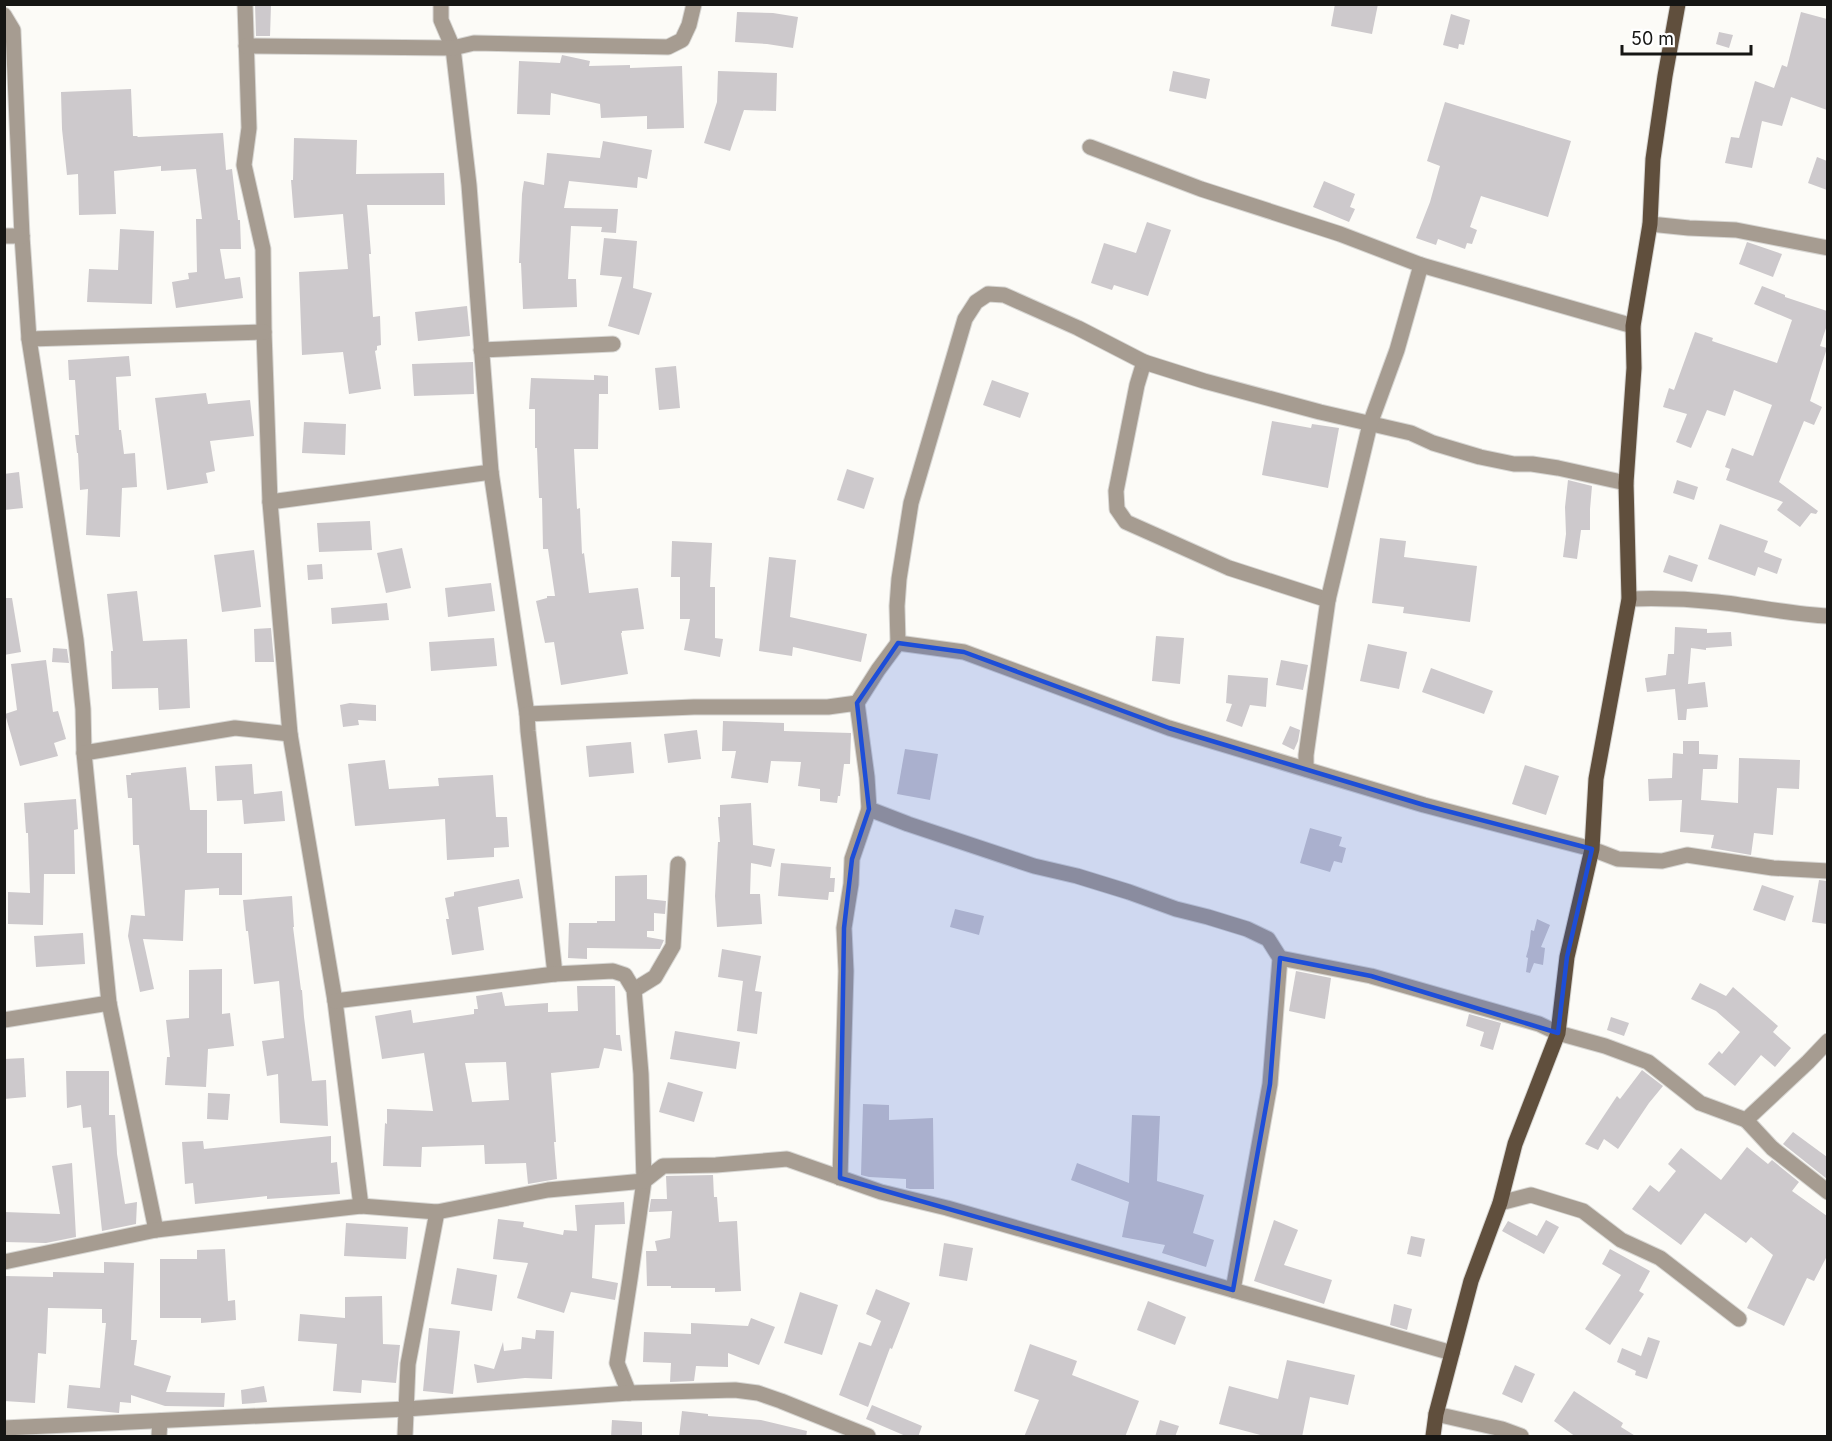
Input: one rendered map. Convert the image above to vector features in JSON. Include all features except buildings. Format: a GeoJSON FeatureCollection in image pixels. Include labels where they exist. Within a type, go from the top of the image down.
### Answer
{"type":"FeatureCollection","features":[{"type":"Feature","properties":{"kind":"main road"},"geometry":{"type":"LineString","coordinates":[[1433,1437],[1436,1414],[1471,1281],[1500,1203],[1515,1144],[1558,1033],[1567,957],[1592,849],[1596,779],[1629,599],[1626,483],[1634,368],[1633,326],[1650,224],[1653,159],[1678,4]]}},
{"type":"Feature","properties":{"kind":"street"},"geometry":{"type":"LineString","coordinates":[[245,4],[249,128],[244,165],[263,249],[270,502],[290,734],[335,1001],[361,1206]]}},
{"type":"Feature","properties":{"kind":"street"},"geometry":{"type":"LineString","coordinates":[[441,4],[441,20],[453,48],[469,185],[492,472],[527,714],[555,974]]}},
{"type":"Feature","properties":{"kind":"street"},"geometry":{"type":"LineString","coordinates":[[246,46],[453,48],[474,43],[668,47],[682,40],[689,25],[694,4]]}},
{"type":"Feature","properties":{"kind":"street"},"geometry":{"type":"LineString","coordinates":[[4,15],[13,30],[29,339],[76,640],[83,709],[84,753],[109,1003],[156,1230]]}},
{"type":"Feature","properties":{"kind":"street"},"geometry":{"type":"LineString","coordinates":[[1090,147],[1201,189],[1340,234],[1421,266],[1633,326]]}},
{"type":"Feature","properties":{"kind":"street"},"geometry":{"type":"LineString","coordinates":[[1650,224],[1736,230],[1827,248]]}},
{"type":"Feature","properties":{"kind":"street"},"geometry":{"type":"LineString","coordinates":[[4,236],[22,236]]}},
{"type":"Feature","properties":{"kind":"street"},"geometry":{"type":"LineString","coordinates":[[1306,769],[1306,755],[1328,600],[1370,424],[1397,350],[1421,266]]}},
{"type":"Feature","properties":{"kind":"street"},"geometry":{"type":"LineString","coordinates":[[840,1178],[846,971],[844,928],[851,884],[852,859],[869,809],[857,704],[898,643],[899,579],[911,503],[957,341],[965,319],[976,302],[988,294],[1004,295],[1078,328],[1144,362],[1253,394],[1411,433],[1433,443],[1480,457],[1514,464],[1558,468],[1626,483]]}},
{"type":"Feature","properties":{"kind":"street"},"geometry":{"type":"LineString","coordinates":[[29,339],[264,332]]}},
{"type":"Feature","properties":{"kind":"street"},"geometry":{"type":"LineString","coordinates":[[482,351],[613,344]]}},
{"type":"Feature","properties":{"kind":"street"},"geometry":{"type":"LineString","coordinates":[[1144,362],[1116,491],[1117,509],[1126,522],[1229,568],[1328,600]]}},
{"type":"Feature","properties":{"kind":"street"},"geometry":{"type":"LineString","coordinates":[[270,502],[492,472]]}},
{"type":"Feature","properties":{"kind":"street"},"geometry":{"type":"LineString","coordinates":[[1629,599],[1660,598],[1716,602],[1827,616]]}},
{"type":"Feature","properties":{"kind":"street"},"geometry":{"type":"LineString","coordinates":[[898,643],[964,652],[1169,728],[1424,805],[1592,849],[1618,858],[1662,861],[1687,855],[1773,868],[1827,871]]}},
{"type":"Feature","properties":{"kind":"street"},"geometry":{"type":"LineString","coordinates":[[527,714],[694,707],[828,707],[857,704]]}},
{"type":"Feature","properties":{"kind":"street"},"geometry":{"type":"LineString","coordinates":[[84,753],[235,728],[290,734]]}},
{"type":"Feature","properties":{"kind":"street"},"geometry":{"type":"LineString","coordinates":[[869,809],[1034,866],[1129,892],[1176,909],[1247,929],[1268,939],[1280,958],[1270,1084],[1233,1290]]}},
{"type":"Feature","properties":{"kind":"street"},"geometry":{"type":"LineString","coordinates":[[634,990],[655,977],[673,946],[678,864]]}},
{"type":"Feature","properties":{"kind":"street"},"geometry":{"type":"LineString","coordinates":[[1280,958],[1371,976],[1539,1024],[1558,1033],[1605,1046],[1648,1062],[1700,1103],[1746,1120],[1772,1148],[1827,1192]]}},
{"type":"Feature","properties":{"kind":"street"},"geometry":{"type":"LineString","coordinates":[[335,1001],[555,974],[613,971],[625,975],[634,990],[641,1074],[644,1181],[617,1364],[629,1393]]}},
{"type":"Feature","properties":{"kind":"street"},"geometry":{"type":"LineString","coordinates":[[4,1020],[109,1003]]}},
{"type":"Feature","properties":{"kind":"street"},"geometry":{"type":"LineString","coordinates":[[1746,1120],[1827,1041]]}},
{"type":"Feature","properties":{"kind":"street"},"geometry":{"type":"LineString","coordinates":[[4,1262],[156,1230],[361,1206],[436,1212],[548,1190],[644,1181],[663,1166],[716,1166],[787,1159],[881,1192],[947,1208],[1452,1353]]}},
{"type":"Feature","properties":{"kind":"street"},"geometry":{"type":"LineString","coordinates":[[1500,1203],[1531,1195],[1583,1211],[1621,1240],[1660,1258],[1739,1319]]}},
{"type":"Feature","properties":{"kind":"street"},"geometry":{"type":"LineString","coordinates":[[405,1437],[408,1364],[436,1212]]}},
{"type":"Feature","properties":{"kind":"street"},"geometry":{"type":"LineString","coordinates":[[4,1428],[160,1429],[629,1393],[735,1390],[758,1393],[868,1437]]}},
{"type":"Feature","properties":{"kind":"street"},"geometry":{"type":"LineString","coordinates":[[1436,1414],[1503,1429],[1521,1437]]}},
{"type":"Feature","properties":{"kind":"highlighted area"},"geometry":{"type":"Polygon","coordinates":[[[898,643],[964,652],[1169,728],[1424,805],[1592,849],[1567,957],[1558,1033],[1371,976],[1280,958],[1270,1084],[1233,1290],[840,1178],[844,928],[852,859],[869,809],[857,703],[898,643]]]}}]}
